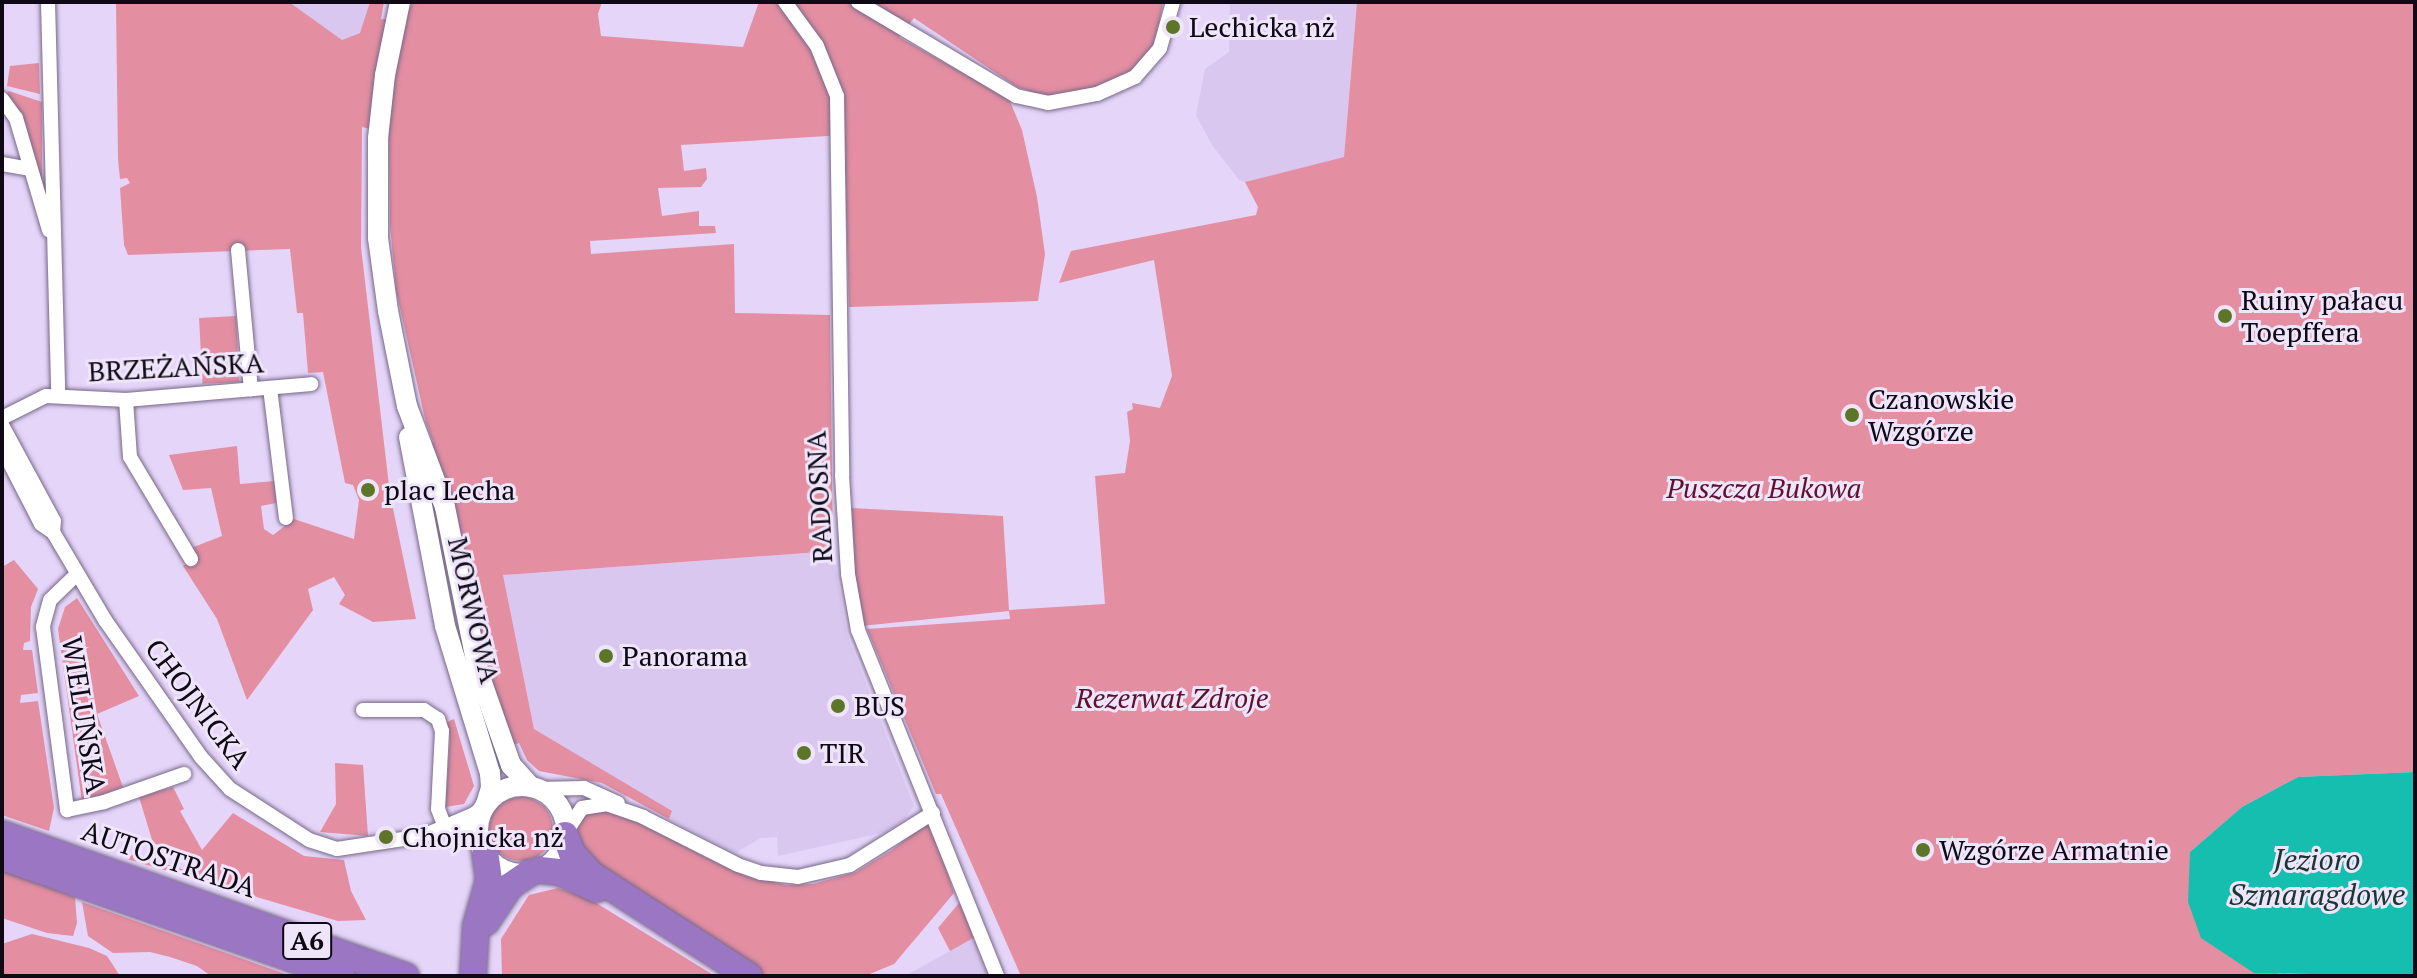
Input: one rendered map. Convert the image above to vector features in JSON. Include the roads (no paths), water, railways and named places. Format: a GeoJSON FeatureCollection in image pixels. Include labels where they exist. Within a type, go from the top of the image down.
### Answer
{"type":"FeatureCollection","features":[{"type":"Feature","properties":{"kind":"highway","name":"AUTOSTRADA"},"geometry":{"type":"LineString","coordinates":[[2,834],[74,870],[342,976]]}},
{"type":"Feature","properties":{"kind":"highway"},"geometry":{"type":"LineString","coordinates":[[565,834],[580,864],[640,907],[749,976]]}},
{"type":"Feature","properties":{"kind":"highway"},"geometry":{"type":"LineString","coordinates":[[474,968],[476,926],[489,880],[484,850]]}},
{"type":"Feature","properties":{"kind":"highway","name":"AUTOSTRADA"},"geometry":{"type":"LineString","coordinates":[[2,857],[74,870],[406,976]]}},
{"type":"Feature","properties":{"kind":"highway"},"geometry":{"type":"LineString","coordinates":[[474,968],[491,913],[510,886],[535,871],[559,872],[640,907]]}},
{"type":"Feature","properties":{"kind":"main road","name":"MORWOWA"},"geometry":{"type":"LineString","coordinates":[[400,2],[381,105],[377,194],[384,289],[445,626],[490,773],[491,788],[486,805]]}},
{"type":"Feature","properties":{"kind":"main road","name":"MORWOWA"},"geometry":{"type":"LineString","coordinates":[[400,378],[445,507],[482,682],[511,765],[534,788]]}},
{"type":"Feature","properties":{"kind":"main road"},"geometry":{"type":"LineString","coordinates":[[509,788],[534,788],[559,807],[565,834],[558,855],[535,871],[507,871],[484,850],[478,826],[486,805],[509,788]]}},
{"type":"Feature","properties":{"kind":"street"},"geometry":{"type":"LineString","coordinates":[[48,2],[58,395]]}},
{"type":"Feature","properties":{"kind":"street","name":"RADOSNA"},"geometry":{"type":"LineString","coordinates":[[785,2],[817,46],[837,96],[842,461],[850,593],[858,630],[997,976]]}},
{"type":"Feature","properties":{"kind":"street"},"geometry":{"type":"LineString","coordinates":[[858,2],[991,82],[1032,101],[1064,102],[1112,90],[1135,77],[1153,59],[1173,2]]}},
{"type":"Feature","properties":{"kind":"street"},"geometry":{"type":"LineString","coordinates":[[2,99],[16,118],[43,218],[52,233]]}},
{"type":"Feature","properties":{"kind":"street"},"geometry":{"type":"LineString","coordinates":[[2,164],[30,169]]}},
{"type":"Feature","properties":{"kind":"street"},"geometry":{"type":"LineString","coordinates":[[238,250],[251,389]]}},
{"type":"Feature","properties":{"kind":"street","name":"BRZEŻAŃSKA"},"geometry":{"type":"LineString","coordinates":[[2,418],[37,399],[58,395],[126,400],[311,384]]}},
{"type":"Feature","properties":{"kind":"street"},"geometry":{"type":"LineString","coordinates":[[270,388],[286,518]]}},
{"type":"Feature","properties":{"kind":"street"},"geometry":{"type":"LineString","coordinates":[[126,400],[130,457],[191,559]]}},
{"type":"Feature","properties":{"kind":"street","name":"CHOJNICKA"},"geometry":{"type":"LineString","coordinates":[[2,425],[54,521],[53,532]]}},
{"type":"Feature","properties":{"kind":"street","name":"CHOJNICKA"},"geometry":{"type":"LineString","coordinates":[[2,448],[41,524],[53,532],[155,695],[212,772],[236,794],[309,840],[332,848],[385,844],[445,827],[486,805]]}},
{"type":"Feature","properties":{"kind":"street","name":"WIELUŃSKA"},"geometry":{"type":"LineString","coordinates":[[77,574],[50,600],[43,627],[67,810],[104,802],[184,774]]}},
{"type":"Feature","properties":{"kind":"street"},"geometry":{"type":"LineString","coordinates":[[363,710],[424,710],[438,719],[442,731],[438,809],[445,827],[465,830],[484,850]]}},
{"type":"Feature","properties":{"kind":"street"},"geometry":{"type":"LineString","coordinates":[[534,788],[589,789],[738,865],[761,873],[798,877],[850,865],[933,813]]}},
{"type":"Feature","properties":{"kind":"street"},"geometry":{"type":"LineString","coordinates":[[565,834],[577,812],[591,804],[612,805],[643,817]]}},
{"type":"Feature","properties":{"kind":"water","name":"Jezioro Szmaragdowe"},"geometry":{"type":"Polygon","coordinates":[[[2415,772],[2415,976],[2254,973],[2201,938],[2188,902],[2190,852],[2242,807],[2298,777],[2415,772]]]}},
{"type":"Feature","properties":{"kind":"place","name":"Lechicka nż"},"geometry":{"type":"Point","coordinates":[1173,27]}},
{"type":"Feature","properties":{"kind":"place","name":"Ruiny pałacu Toepffera"},"geometry":{"type":"Point","coordinates":[2225,316]}},
{"type":"Feature","properties":{"kind":"place","name":"Czanowskie Wzgórze"},"geometry":{"type":"Point","coordinates":[1852,415]}},
{"type":"Feature","properties":{"kind":"place","name":"plac Lecha"},"geometry":{"type":"Point","coordinates":[368,490]}},
{"type":"Feature","properties":{"kind":"place","name":"Panorama"},"geometry":{"type":"Point","coordinates":[606,656]}},
{"type":"Feature","properties":{"kind":"place","name":"BUS"},"geometry":{"type":"Point","coordinates":[838,706]}},
{"type":"Feature","properties":{"kind":"place","name":"TIR"},"geometry":{"type":"Point","coordinates":[804,753]}},
{"type":"Feature","properties":{"kind":"place","name":"Chojnicka nż"},"geometry":{"type":"Point","coordinates":[386,837]}},
{"type":"Feature","properties":{"kind":"place","name":"Wzgórze Armatnie"},"geometry":{"type":"Point","coordinates":[1923,850]}},
{"type":"Feature","properties":{"kind":"park label","name":"Puszcza Bukowa"},"geometry":{"type":"Point","coordinates":[1764,488]}},
{"type":"Feature","properties":{"kind":"park label","name":"Rezerwat Zdroje"},"geometry":{"type":"Point","coordinates":[1172,698]}}]}
